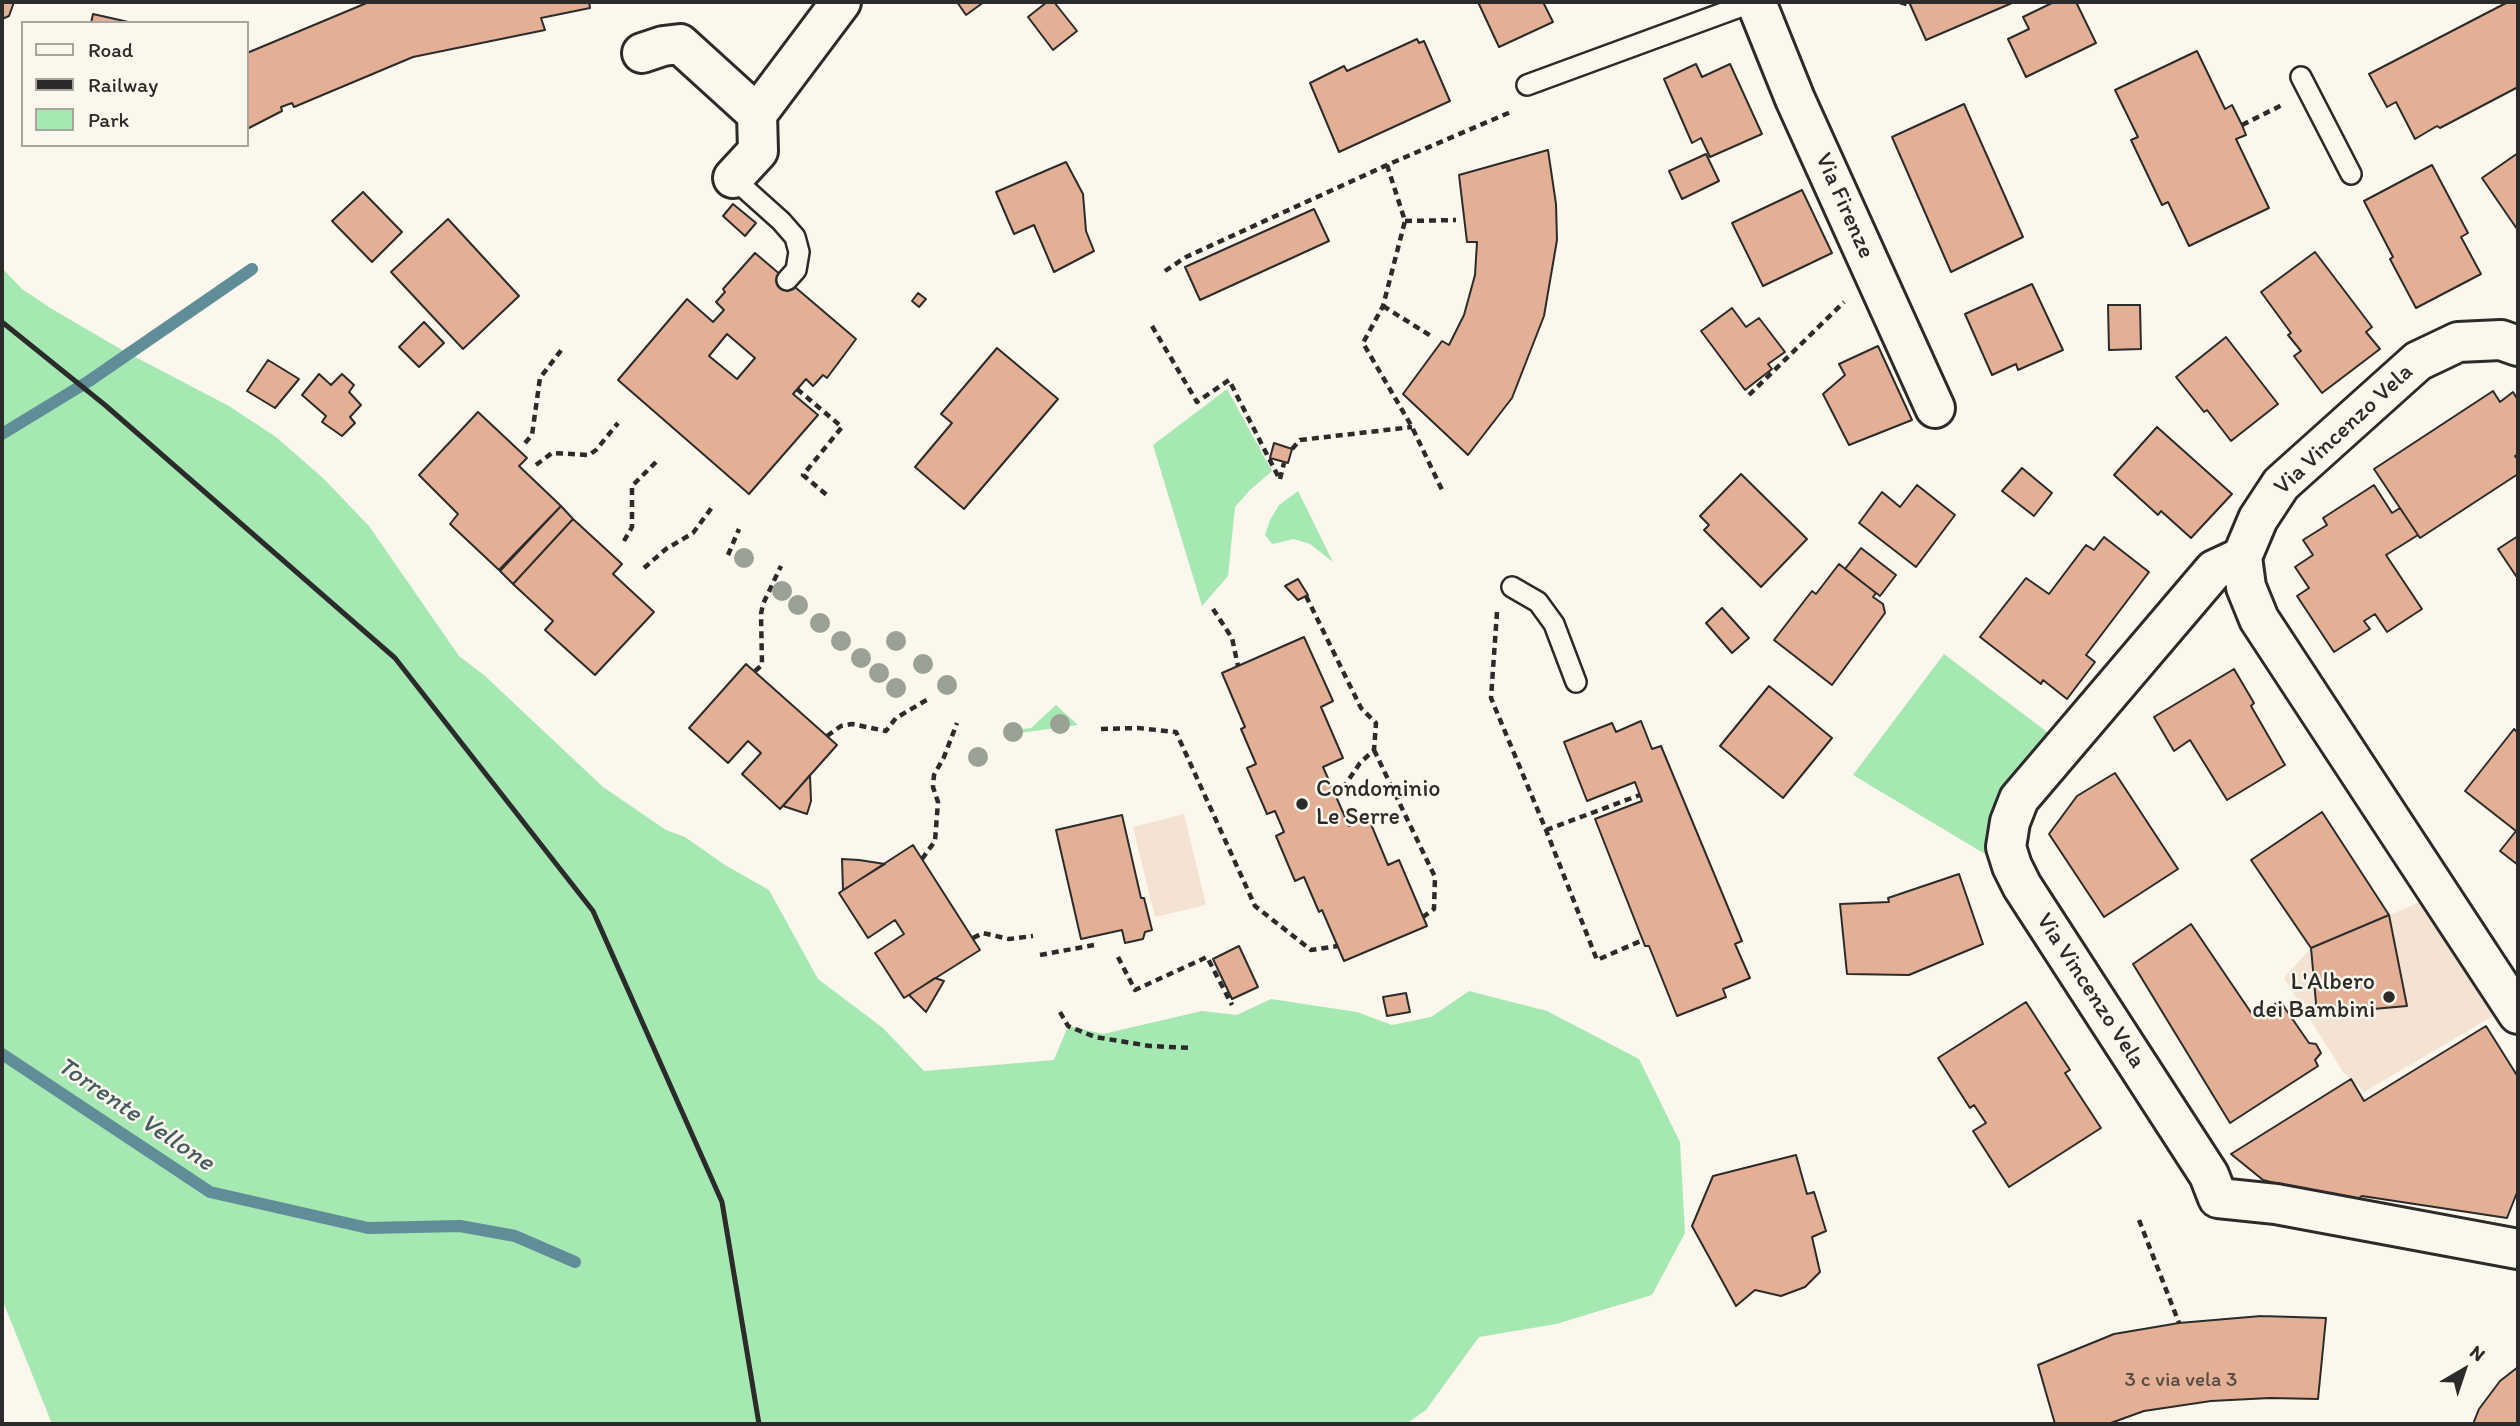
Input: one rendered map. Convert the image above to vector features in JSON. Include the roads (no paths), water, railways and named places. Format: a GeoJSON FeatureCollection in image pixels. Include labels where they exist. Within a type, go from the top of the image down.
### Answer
{"type":"FeatureCollection","features":[{"type":"Feature","properties":{"kind":"street"},"geometry":{"type":"LineString","coordinates":[[733,178],[758,151],[757,114],[841,2]]}},
{"type":"Feature","properties":{"kind":"street","name":"Via Firenze"},"geometry":{"type":"LineString","coordinates":[[1755,2],[1795,99],[1936,408]]}},
{"type":"Feature","properties":{"kind":"street"},"geometry":{"type":"LineString","coordinates":[[642,53],[680,44],[757,114]]}},
{"type":"Feature","properties":{"kind":"street","name":"Via Vincenzo Vela"},"geometry":{"type":"LineString","coordinates":[[2518,346],[2501,340],[2458,342],[2418,361],[2281,484],[2258,519],[2242,557],[2214,570],[2019,799],[2010,822],[2006,847],[2022,887],[2209,1175],[2218,1198],[2276,1204],[2518,1249]]}},
{"type":"Feature","properties":{"kind":"street"},"geometry":{"type":"LineString","coordinates":[[2242,557],[2246,587],[2259,619],[2518,1014]]}},
{"type":"Feature","properties":{"kind":"lane"},"geometry":{"type":"LineString","coordinates":[[1527,85],[1755,2]]}},
{"type":"Feature","properties":{"kind":"lane"},"geometry":{"type":"LineString","coordinates":[[2301,77],[2351,174]]}},
{"type":"Feature","properties":{"kind":"lane"},"geometry":{"type":"LineString","coordinates":[[733,178],[795,237],[799,252],[796,270],[787,280]]}},
{"type":"Feature","properties":{"kind":"lane"},"geometry":{"type":"LineString","coordinates":[[1512,587],[1538,602],[1554,624],[1576,682]]}},
{"type":"Feature","properties":{"kind":"waterway"},"geometry":{"type":"LineString","coordinates":[[2,434],[89,381],[252,269]]}},
{"type":"Feature","properties":{"kind":"waterway","name":"Torrente Vellone"},"geometry":{"type":"LineString","coordinates":[[2,1054],[210,1192],[368,1228],[460,1226],[515,1236],[575,1262]]}},
{"type":"Feature","properties":{"kind":"railway"},"geometry":{"type":"LineString","coordinates":[[2,322],[105,405],[395,658],[593,911],[722,1202],[759,1424]]}},
{"type":"Feature","properties":{"kind":"place","name":"Condominio Le Serre"},"geometry":{"type":"Point","coordinates":[1302,804]}},
{"type":"Feature","properties":{"kind":"place","name":"L'Albero dei Bambini"},"geometry":{"type":"Point","coordinates":[2389,997]}}]}
